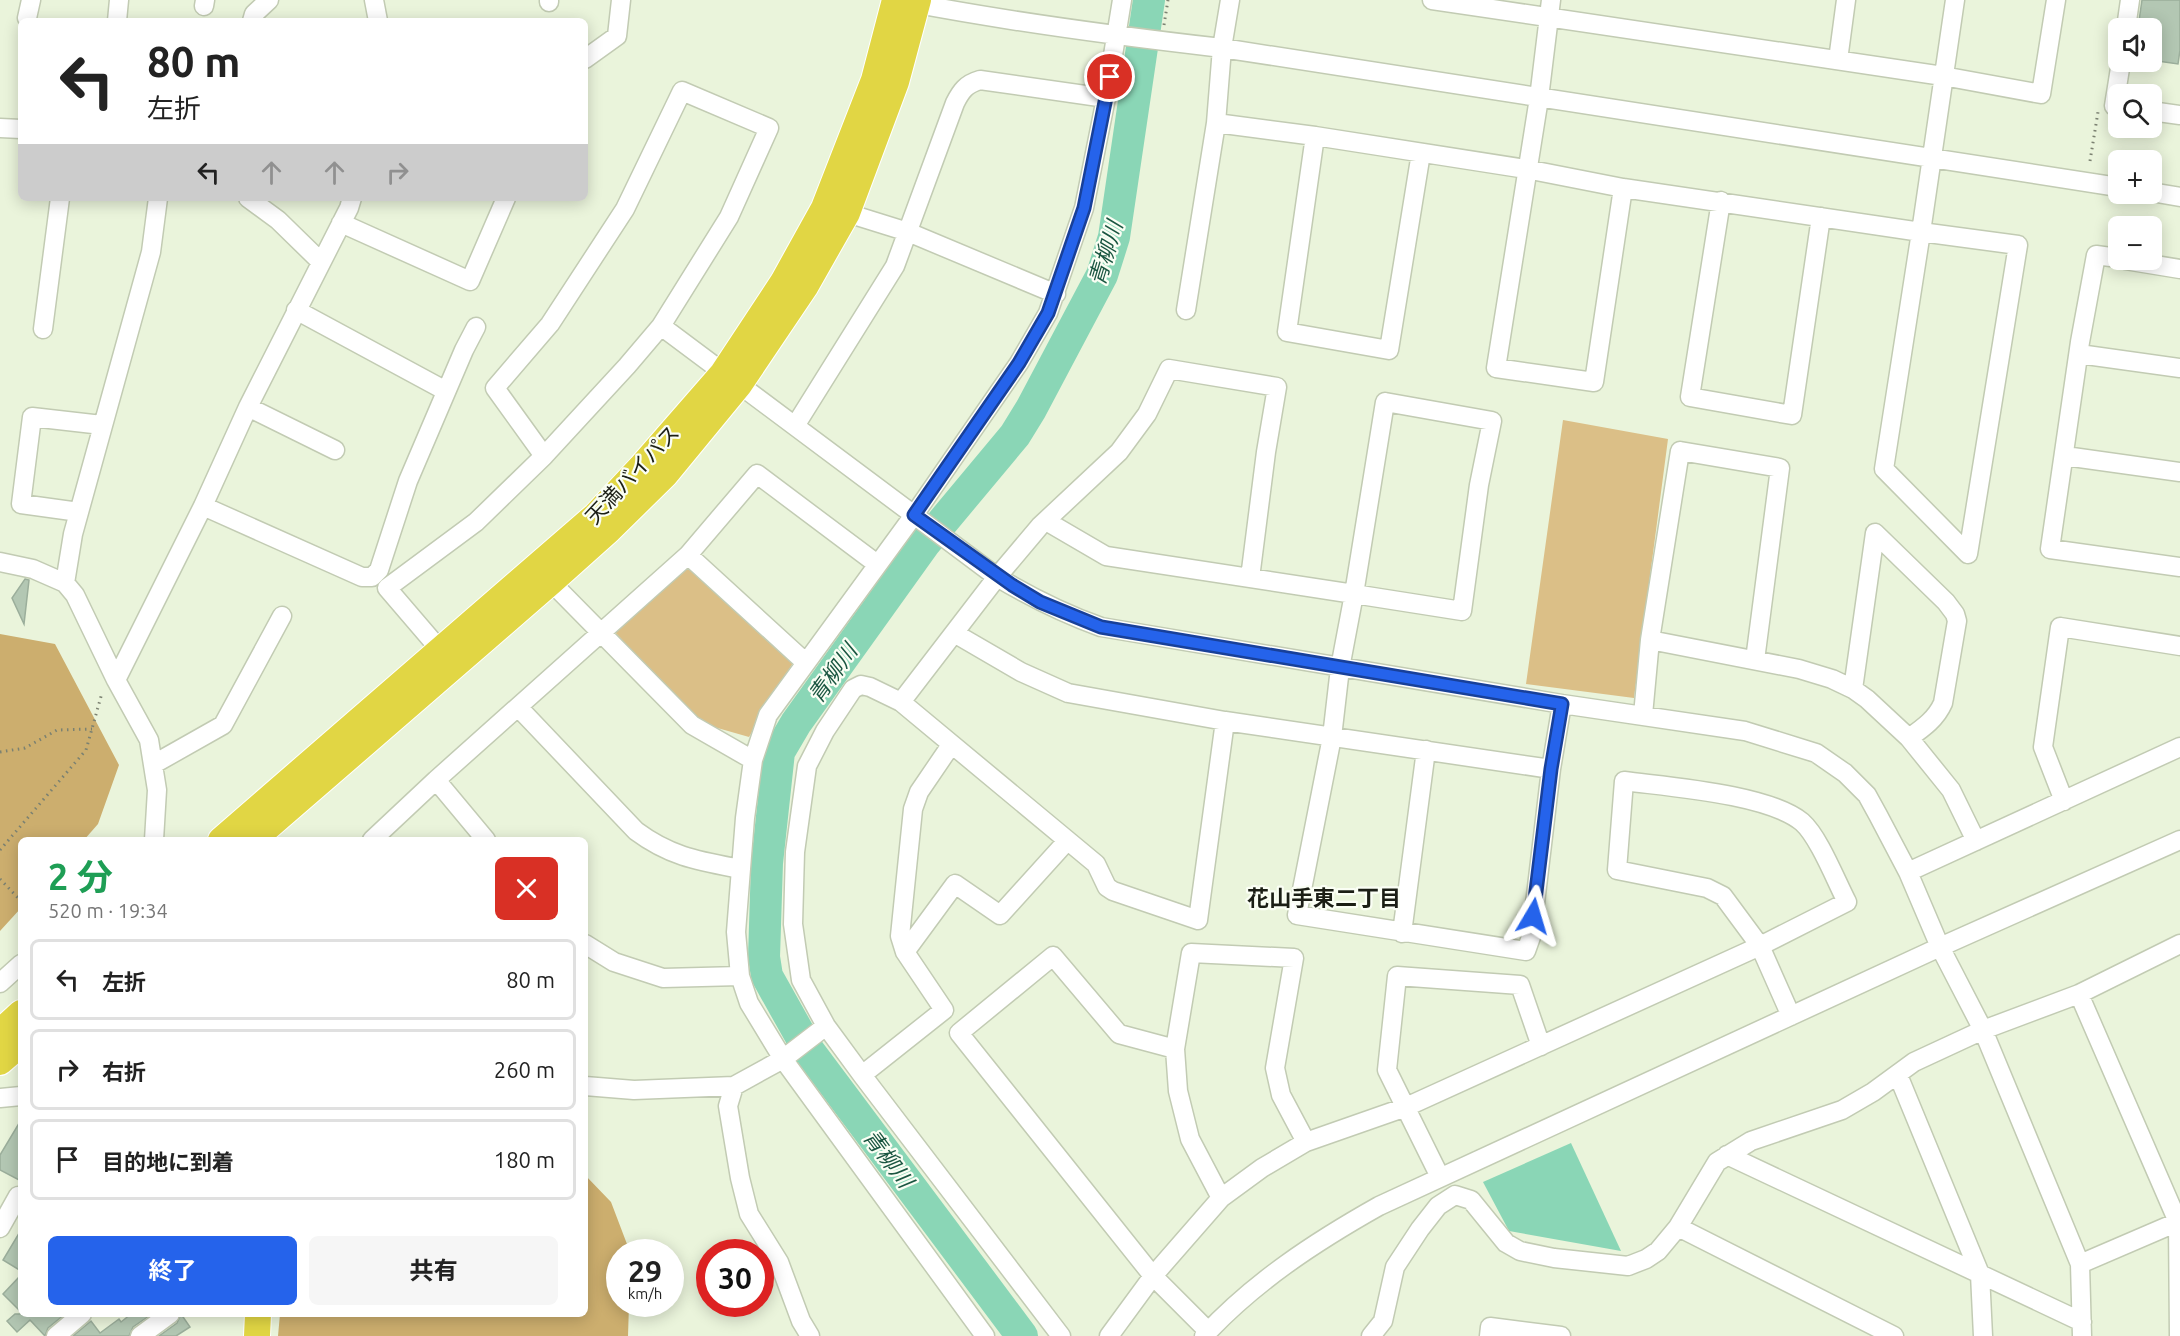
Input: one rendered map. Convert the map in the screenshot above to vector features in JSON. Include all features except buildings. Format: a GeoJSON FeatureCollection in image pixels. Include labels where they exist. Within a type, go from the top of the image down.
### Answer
{"type":"FeatureCollection","features":[{"type":"Feature","properties":{"kind":"highway","name":"天満バイパス"},"geometry":{"type":"LineString","coordinates":[[256,837],[551,582],[665,475],[731,379],[805,287],[847,213],[896,82],[907,1]]}},
{"type":"Feature","properties":{"kind":"highway","name":"天満バイパス"},"geometry":{"type":"LineString","coordinates":[[224,837],[596,515],[641,467],[731,379],[824,208],[907,1]]}},
{"type":"Feature","properties":{"kind":"highway"},"geometry":{"type":"LineString","coordinates":[[0,1032],[18,1017]]}},
{"type":"Feature","properties":{"kind":"highway"},"geometry":{"type":"LineString","coordinates":[[0,1062],[18,1047]]}},
{"type":"Feature","properties":{"kind":"highway"},"geometry":{"type":"LineString","coordinates":[[242,1336],[243,1317]]}},
{"type":"Feature","properties":{"kind":"highway"},"geometry":{"type":"LineString","coordinates":[[257,1336],[258,1317]]}},
{"type":"Feature","properties":{"kind":"street"},"geometry":{"type":"LineString","coordinates":[[117,18],[119,0]]}},
{"type":"Feature","properties":{"kind":"street"},"geometry":{"type":"LineString","coordinates":[[253,18],[268,0]]}},
{"type":"Feature","properties":{"kind":"street"},"geometry":{"type":"LineString","coordinates":[[374,0],[377,18]]}},
{"type":"Feature","properties":{"kind":"street"},"geometry":{"type":"LineString","coordinates":[[588,57],[617,36],[621,0]]}},
{"type":"Feature","properties":{"kind":"street"},"geometry":{"type":"LineString","coordinates":[[985,1336],[783,1059],[748,1004],[740,976],[736,932],[741,869],[753,760],[768,715],[914,515],[1032,342],[1048,313],[1084,208],[1121,36],[1122,0]]}},
{"type":"Feature","properties":{"kind":"street"},"geometry":{"type":"LineString","coordinates":[[1186,310],[1216,123],[1222,48],[1230,0]]}},
{"type":"Feature","properties":{"kind":"street"},"geometry":{"type":"LineString","coordinates":[[1432,0],[1550,8],[2041,94],[2056,0]]}},
{"type":"Feature","properties":{"kind":"street"},"geometry":{"type":"LineString","coordinates":[[1216,123],[1315,136],[1623,188],[1721,201],[1821,217],[1921,231],[2018,245],[1968,554],[1884,469],[1921,231],[1955,0]]}},
{"type":"Feature","properties":{"kind":"street"},"geometry":{"type":"LineString","coordinates":[[2127,18],[2130,0]]}},
{"type":"Feature","properties":{"kind":"street"},"geometry":{"type":"LineString","coordinates":[[907,1],[952,11],[1121,36],[1222,48],[2108,185]]}},
{"type":"Feature","properties":{"kind":"street"},"geometry":{"type":"LineString","coordinates":[[1838,60],[1842,1]]}},
{"type":"Feature","properties":{"kind":"street"},"geometry":{"type":"LineString","coordinates":[[1550,8],[1539,98],[1496,368],[1594,382],[1623,188]]}},
{"type":"Feature","properties":{"kind":"street"},"geometry":{"type":"LineString","coordinates":[[795,426],[895,266],[961,92],[970,83],[980,80],[1106,98]]}},
{"type":"Feature","properties":{"kind":"street"},"geometry":{"type":"LineString","coordinates":[[441,651],[387,588],[476,522],[544,456],[661,326],[729,217],[769,128],[682,91],[619,219],[550,324],[495,388],[544,456]]}},
{"type":"Feature","properties":{"kind":"street"},"geometry":{"type":"LineString","coordinates":[[2162,113],[2180,115]]}},
{"type":"Feature","properties":{"kind":"street"},"geometry":{"type":"LineString","coordinates":[[0,128],[18,129]]}},
{"type":"Feature","properties":{"kind":"street"},"geometry":{"type":"LineString","coordinates":[[1315,136],[1287,332],[1389,350],[1421,153]]}},
{"type":"Feature","properties":{"kind":"street"},"geometry":{"type":"LineString","coordinates":[[2162,194],[2180,197]]}},
{"type":"Feature","properties":{"kind":"street"},"geometry":{"type":"LineString","coordinates":[[43,328],[60,201]]}},
{"type":"Feature","properties":{"kind":"street"},"geometry":{"type":"LineString","coordinates":[[65,583],[79,512],[152,252],[158,201]]}},
{"type":"Feature","properties":{"kind":"street"},"geometry":{"type":"LineString","coordinates":[[252,201],[278,220],[321,261]]}},
{"type":"Feature","properties":{"kind":"street"},"geometry":{"type":"LineString","coordinates":[[116,680],[351,201]]}},
{"type":"Feature","properties":{"kind":"street"},"geometry":{"type":"LineString","coordinates":[[341,223],[471,281],[505,201]]}},
{"type":"Feature","properties":{"kind":"street"},"geometry":{"type":"LineString","coordinates":[[1721,201],[1690,397],[1792,415],[1821,217]]}},
{"type":"Feature","properties":{"kind":"street"},"geometry":{"type":"LineString","coordinates":[[847,213],[908,232],[1056,294]]}},
{"type":"Feature","properties":{"kind":"street"},"geometry":{"type":"LineString","coordinates":[[2108,257],[2096,255],[2050,549],[2180,567]]}},
{"type":"Feature","properties":{"kind":"street"},"geometry":{"type":"LineString","coordinates":[[2162,266],[2180,269]]}},
{"type":"Feature","properties":{"kind":"street"},"geometry":{"type":"LineString","coordinates":[[296,310],[446,391]]}},
{"type":"Feature","properties":{"kind":"street"},"geometry":{"type":"LineString","coordinates":[[661,326],[998,577],[1040,602],[1101,627],[1562,704],[1745,731],[1816,753],[1845,773],[1867,795],[1908,873],[1940,947],[1983,1030],[2080,1264],[2082,1329]]}},
{"type":"Feature","properties":{"kind":"street"},"geometry":{"type":"LineString","coordinates":[[203,506],[362,577],[372,577],[380,570],[408,481],[476,327]]}},
{"type":"Feature","properties":{"kind":"street"},"geometry":{"type":"LineString","coordinates":[[2079,354],[2180,368]]}},
{"type":"Feature","properties":{"kind":"street"},"geometry":{"type":"LineString","coordinates":[[901,702],[998,577],[1046,521],[1119,452],[1146,414],[1169,369],[1277,387],[1266,452],[1251,578]]}},
{"type":"Feature","properties":{"kind":"street"},"geometry":{"type":"LineString","coordinates":[[1046,521],[1106,556],[1202,572],[1251,578],[1354,594],[1462,611],[1479,485],[1492,421],[1385,402],[1354,594],[1340,668],[1332,736],[1297,915],[1526,951],[1531,937],[1551,769],[1562,704]]}},
{"type":"Feature","properties":{"kind":"street"},"geometry":{"type":"LineString","coordinates":[[248,407],[334,450]]}},
{"type":"Feature","properties":{"kind":"street"},"geometry":{"type":"LineString","coordinates":[[79,512],[21,504],[32,417],[102,425]]}},
{"type":"Feature","properties":{"kind":"street"},"geometry":{"type":"LineString","coordinates":[[1643,715],[1650,640],[1680,450],[1780,468],[1755,660]]}},
{"type":"Feature","properties":{"kind":"street"},"geometry":{"type":"LineString","coordinates":[[2065,456],[2180,472]]}},
{"type":"Feature","properties":{"kind":"street"},"geometry":{"type":"LineString","coordinates":[[375,837],[688,555],[757,474],[878,564]]}},
{"type":"Feature","properties":{"kind":"street"},"geometry":{"type":"LineString","coordinates":[[1852,689],[1875,533],[1946,602],[1957,621],[1943,703],[1939,712],[1928,724],[1909,738]]}},
{"type":"Feature","properties":{"kind":"street"},"geometry":{"type":"LineString","coordinates":[[688,555],[805,662]]}},
{"type":"Feature","properties":{"kind":"street"},"geometry":{"type":"LineString","coordinates":[[0,562],[33,569],[65,583],[88,618],[116,680],[150,740],[157,790],[154,837]]}},
{"type":"Feature","properties":{"kind":"street"},"geometry":{"type":"LineString","coordinates":[[551,582],[692,725],[753,760]]}},
{"type":"Feature","properties":{"kind":"street"},"geometry":{"type":"LineString","coordinates":[[154,764],[223,725],[282,616]]}},
{"type":"Feature","properties":{"kind":"street"},"geometry":{"type":"LineString","coordinates":[[2064,801],[2043,747],[2060,627],[2180,646]]}},
{"type":"Feature","properties":{"kind":"street"},"geometry":{"type":"LineString","coordinates":[[954,633],[1021,672],[1068,693],[1225,721],[1551,769]]}},
{"type":"Feature","properties":{"kind":"street"},"geometry":{"type":"LineString","coordinates":[[1650,640],[1799,669],[1832,679],[1852,689],[1874,705],[1909,738],[1951,790],[1976,841]]}},
{"type":"Feature","properties":{"kind":"street"},"geometry":{"type":"LineString","coordinates":[[1061,1336],[826,1026],[801,980],[793,924],[795,852],[807,766],[825,731],[853,689],[861,685],[870,687],[901,702],[1096,864],[1107,887],[1198,920],[1225,721]]}},
{"type":"Feature","properties":{"kind":"street"},"geometry":{"type":"LineString","coordinates":[[518,707],[636,831],[654,844],[686,858],[741,869]]}},
{"type":"Feature","properties":{"kind":"street"},"geometry":{"type":"LineString","coordinates":[[862,1075],[944,1010],[905,952],[900,936],[912,809],[920,792],[951,745]]}},
{"type":"Feature","properties":{"kind":"street"},"geometry":{"type":"LineString","coordinates":[[1908,873],[2180,747]]}},
{"type":"Feature","properties":{"kind":"street"},"geometry":{"type":"LineString","coordinates":[[1402,933],[1426,750]]}},
{"type":"Feature","properties":{"kind":"street"},"geometry":{"type":"LineString","coordinates":[[436,780],[484,837]]}},
{"type":"Feature","properties":{"kind":"street"},"geometry":{"type":"LineString","coordinates":[[1109,1336],[1153,1275],[1221,1198],[1262,1168],[1306,1142],[1406,1107],[1760,946],[1847,902],[1814,838],[1803,823],[1788,813],[1737,797],[1624,781],[1617,870],[1707,888],[1723,896],[1760,946],[1791,1016]]}},
{"type":"Feature","properties":{"kind":"street"},"geometry":{"type":"LineString","coordinates":[[1175,1049],[1119,1034],[1053,957],[959,1033],[1153,1275],[1206,1334],[1252,1290],[1310,1246],[1379,1206],[1940,947],[2180,840]]}},
{"type":"Feature","properties":{"kind":"street"},"geometry":{"type":"LineString","coordinates":[[905,952],[956,884],[1000,915],[1067,841]]}},
{"type":"Feature","properties":{"kind":"street"},"geometry":{"type":"LineString","coordinates":[[588,946],[614,962],[663,978],[740,976]]}},
{"type":"Feature","properties":{"kind":"street"},"geometry":{"type":"LineString","coordinates":[[1371,1336],[1383,1320],[1395,1267],[1419,1229],[1438,1206],[1455,1195],[1471,1200],[1506,1243],[1520,1251],[1628,1266],[1658,1251],[1678,1227],[1716,1162],[1751,1141],[1842,1110],[1898,1075],[1914,1062],[1983,1030],[2079,994],[2179,948]]}},
{"type":"Feature","properties":{"kind":"street"},"geometry":{"type":"LineString","coordinates":[[1221,1198],[1190,1139],[1178,1091],[1175,1049],[1191,952],[1294,958],[1275,1068],[1281,1095],[1306,1142]]}},
{"type":"Feature","properties":{"kind":"street"},"geometry":{"type":"LineString","coordinates":[[0,983],[18,967]]}},
{"type":"Feature","properties":{"kind":"street"},"geometry":{"type":"LineString","coordinates":[[1440,1177],[1387,1070],[1397,976],[1520,985],[1541,1046]]}},
{"type":"Feature","properties":{"kind":"street"},"geometry":{"type":"LineString","coordinates":[[2079,994],[2179,1222],[2179,1336]]}},
{"type":"Feature","properties":{"kind":"street"},"geometry":{"type":"LineString","coordinates":[[588,1086],[634,1090],[734,1086],[783,1059],[826,1026]]}},
{"type":"Feature","properties":{"kind":"street"},"geometry":{"type":"LineString","coordinates":[[1898,1075],[1980,1274],[1983,1336]]}},
{"type":"Feature","properties":{"kind":"street"},"geometry":{"type":"LineString","coordinates":[[734,1086],[728,1106],[740,1178],[749,1214],[779,1262],[801,1321],[810,1336]]}},
{"type":"Feature","properties":{"kind":"street"},"geometry":{"type":"LineString","coordinates":[[0,1098],[18,1096]]}},
{"type":"Feature","properties":{"kind":"street"},"geometry":{"type":"LineString","coordinates":[[1727,1155],[1980,1274],[2082,1329]]}},
{"type":"Feature","properties":{"kind":"street"},"geometry":{"type":"LineString","coordinates":[[0,1228],[18,1200]]}},
{"type":"Feature","properties":{"kind":"street"},"geometry":{"type":"LineString","coordinates":[[2080,1264],[2179,1222]]}},
{"type":"Feature","properties":{"kind":"street"},"geometry":{"type":"LineString","coordinates":[[1678,1227],[1894,1336]]}},
{"type":"Feature","properties":{"kind":"street"},"geometry":{"type":"LineString","coordinates":[[56,1336],[78,1317]]}},
{"type":"Feature","properties":{"kind":"street"},"geometry":{"type":"LineString","coordinates":[[140,1336],[166,1317]]}},
{"type":"Feature","properties":{"kind":"street"},"geometry":{"type":"LineString","coordinates":[[1489,1336],[1490,1328],[1561,1336]]}},
{"type":"Feature","properties":{"kind":"path"},"geometry":{"type":"LineString","coordinates":[[1162,41],[1168,0]]}},
{"type":"Feature","properties":{"kind":"path"},"geometry":{"type":"LineString","coordinates":[[0,850],[86,750],[102,693]]}},
{"type":"Feature","properties":{"kind":"path"},"geometry":{"type":"LineString","coordinates":[[0,752],[25,748],[57,730],[92,729]]}},
{"type":"Feature","properties":{"kind":"path"},"geometry":{"type":"LineString","coordinates":[[0,879],[18,898]]}},
{"type":"Feature","properties":{"kind":"shaded area"},"geometry":{"type":"Polygon","coordinates":[[[1563,420],[1668,439],[1634,698],[1526,684],[1563,420]]]}},
{"type":"Feature","properties":{"kind":"shaded area"},"geometry":{"type":"Polygon","coordinates":[[[689,565],[794,661],[749,737],[700,723],[612,629],[689,565]]]}},
{"type":"Feature","properties":{"kind":"shaded area"},"geometry":{"type":"Polygon","coordinates":[[[0,634],[55,644],[119,765],[98,824],[87,837],[18,837],[18,911],[0,931],[0,634]]]}},
{"type":"Feature","properties":{"kind":"shaded area"},"geometry":{"type":"Polygon","coordinates":[[[1571,1143],[1621,1251],[1509,1231],[1483,1182],[1571,1143]]]}},
{"type":"Feature","properties":{"kind":"shaded area"},"geometry":{"type":"Polygon","coordinates":[[[588,1178],[611,1202],[625,1239],[606,1239],[606,1317],[629,1317],[628,1336],[278,1336],[280,1317],[588,1317],[588,1178]]]}},
{"type":"Feature","properties":{"kind":"waterway","name":"青柳川"},"geometry":{"type":"LineString","coordinates":[[1022,1336],[809,1051],[767,976],[764,957],[767,863],[779,752],[796,723],[925,543],[1015,435],[1102,275],[1114,237],[1149,0]]}},
{"type":"Feature","properties":{"kind":"district","name":"花山手東二丁目"},"geometry":{"type":"Point","coordinates":[1324,897]}},
{"type":"Feature","properties":{"kind":"route"},"geometry":{"type":"LineString","coordinates":[[1110,77],[1084,208],[1048,313],[1019,363],[914,515],[998,577],[1040,602],[1101,627],[1562,704],[1551,769],[1533,916]]}}]}
